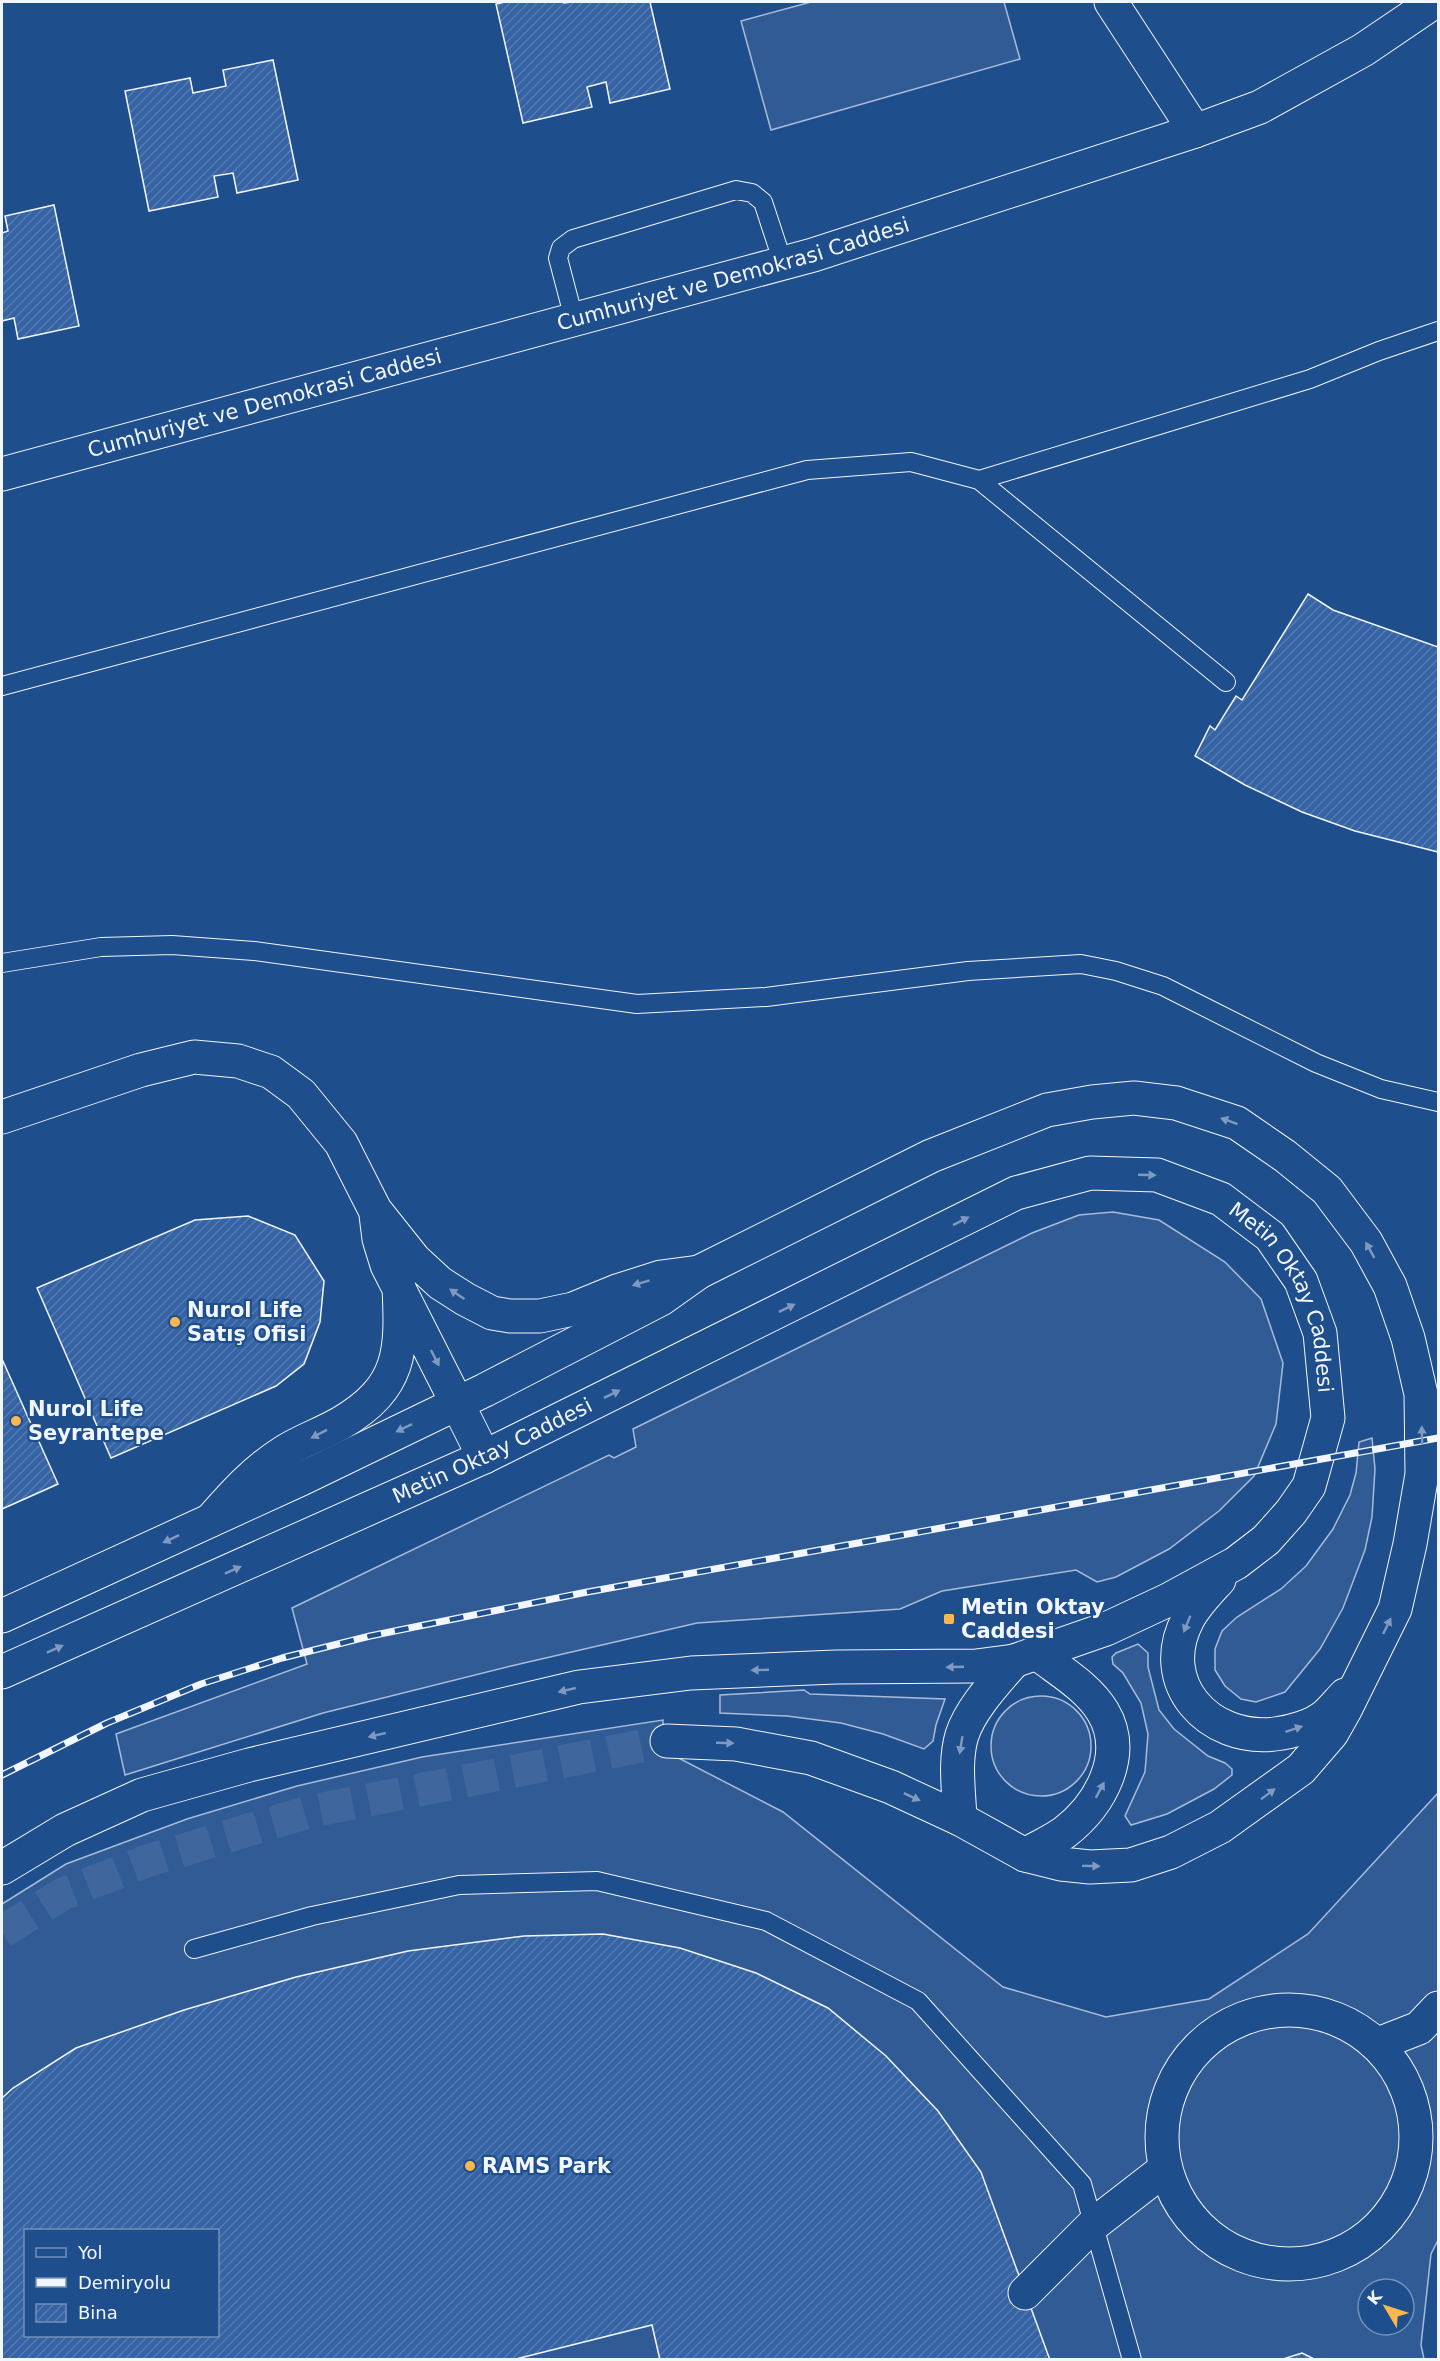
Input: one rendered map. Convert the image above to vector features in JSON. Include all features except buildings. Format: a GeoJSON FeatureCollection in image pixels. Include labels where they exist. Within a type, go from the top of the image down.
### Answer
{"type":"FeatureCollection","features":[{"type":"Feature","properties":{"kind":"main road"},"geometry":{"type":"LineString","coordinates":[[1111,2],[1195,131]]}},
{"type":"Feature","properties":{"kind":"main road","name":"Cumhuriyet ve Demokrasi Caddesi"},"geometry":{"type":"LineString","coordinates":[[2,474],[813,255],[1195,131],[1260,107],[1363,50],[1434,2]]}},
{"type":"Feature","properties":{"kind":"main road"},"geometry":{"type":"LineString","coordinates":[[2,1118],[141,1070],[194,1058],[238,1061],[271,1072],[301,1094],[340,1143],[375,1210],[414,1259],[440,1283],[492,1313],[510,1316],[540,1316],[573,1309],[616,1291],[661,1277],[699,1272]]}},
{"type":"Feature","properties":{"kind":"main road"},"geometry":{"type":"LineString","coordinates":[[2,1616],[301,1479],[457,1403],[661,1299],[699,1272],[931,1156],[1047,1110],[1134,1098],[1176,1103],[1237,1123],[1286,1156],[1327,1190],[1366,1242],[1390,1286],[1408,1338],[1421,1394],[1422,1474],[1410,1544],[1395,1609],[1332,1733],[1301,1769],[1220,1827],[1171,1852],[1131,1865],[1081,1866],[1061,1864],[1025,1855],[960,1819],[891,1787],[811,1758],[736,1744],[667,1741]]}},
{"type":"Feature","properties":{"kind":"main road","name":"Metin Oktay Caddesi"},"geometry":{"type":"LineString","coordinates":[[2,1672],[484,1457],[1016,1193],[1090,1173],[1157,1175],[1221,1199],[1270,1236],[1301,1281],[1320,1333],[1326,1377],[1328,1418],[1309,1486],[1291,1512],[1266,1540],[1236,1563],[1168,1600],[1106,1629],[1026,1658],[956,1667],[836,1667],[691,1673],[579,1687],[249,1765],[142,1795],[65,1830],[2,1868]]}},
{"type":"Feature","properties":{"kind":"main road"},"geometry":{"type":"LineString","coordinates":[[375,1210],[379,1239],[387,1265],[484,1457]]}},
{"type":"Feature","properties":{"kind":"main road"},"geometry":{"type":"LineString","coordinates":[[211,1521],[246,1481],[284,1452],[341,1423],[370,1402],[389,1377],[398,1353],[401,1335],[399,1287]]}},
{"type":"Feature","properties":{"kind":"main road"},"geometry":{"type":"LineString","coordinates":[[1236,1563],[1202,1598],[1187,1621],[1179,1646],[1178,1668],[1182,1686],[1194,1705],[1211,1720],[1228,1729],[1261,1735],[1292,1732],[1326,1716],[1361,1678]]}},
{"type":"Feature","properties":{"kind":"main road"},"geometry":{"type":"LineString","coordinates":[[960,1819],[958,1762],[962,1734],[983,1697],[1026,1658],[1079,1684],[1103,1711],[1115,1739],[1110,1770],[1091,1806],[1065,1832],[1025,1855]]}},
{"type":"Feature","properties":{"kind":"main road"},"geometry":{"type":"LineString","coordinates":[[1378,2044],[1419,2028],[1438,2008]]}},
{"type":"Feature","properties":{"kind":"main road"},"geometry":{"type":"LineString","coordinates":[[1305,2009],[1344,2020],[1378,2044],[1404,2079],[1416,2119],[1415,2162],[1400,2202],[1371,2235],[1334,2257],[1292,2265],[1249,2259],[1212,2239],[1182,2208],[1165,2169],[1161,2128],[1171,2087],[1193,2052],[1224,2026],[1263,2011],[1305,2009]]}},
{"type":"Feature","properties":{"kind":"main road"},"geometry":{"type":"LineString","coordinates":[[1025,2293],[1094,2224],[1165,2169]]}},
{"type":"Feature","properties":{"kind":"lane"},"geometry":{"type":"LineString","coordinates":[[574,318],[558,258],[561,248],[573,239],[736,190],[753,193],[763,202],[783,263]]}},
{"type":"Feature","properties":{"kind":"lane"},"geometry":{"type":"LineString","coordinates":[[980,480],[1310,379],[1379,351],[1438,331]]}},
{"type":"Feature","properties":{"kind":"lane"},"geometry":{"type":"LineString","coordinates":[[2,686],[807,470],[911,462],[980,480],[1226,682]]}},
{"type":"Feature","properties":{"kind":"lane"},"geometry":{"type":"LineString","coordinates":[[2,963],[101,947],[172,945],[254,951],[637,1004],[766,997],[968,970],[1081,964],[1116,971],[1163,986],[1316,1063],[1381,1089],[1438,1102]]}},
{"type":"Feature","properties":{"kind":"lane"},"geometry":{"type":"LineString","coordinates":[[194,1949],[312,1916],[459,1884],[597,1881],[766,1921],[918,2001],[1082,2184],[1132,2360]]}},
{"type":"Feature","properties":{"kind":"shaded area"},"geometry":{"type":"Polygon","coordinates":[[[811,2],[1004,2],[1020,59],[771,130],[741,21],[811,2]]]}},
{"type":"Feature","properties":{"kind":"shaded area"},"geometry":{"type":"Polygon","coordinates":[[[1113,1212],[1159,1220],[1225,1262],[1261,1299],[1283,1363],[1276,1424],[1254,1476],[1219,1511],[1169,1549],[1116,1577],[1097,1582],[1076,1570],[942,1591],[900,1609],[697,1623],[323,1713],[125,1775],[116,1734],[307,1664],[292,1608],[609,1455],[614,1458],[636,1447],[633,1429],[1032,1233],[1079,1215],[1113,1212]]]}},
{"type":"Feature","properties":{"kind":"shaded area"},"geometry":{"type":"Polygon","coordinates":[[[1372,1438],[1375,1469],[1372,1517],[1365,1550],[1343,1608],[1320,1649],[1285,1692],[1256,1702],[1241,1699],[1225,1686],[1215,1670],[1215,1649],[1222,1631],[1237,1617],[1281,1589],[1306,1566],[1333,1529],[1350,1495],[1356,1473],[1359,1442],[1372,1438]]]}},
{"type":"Feature","properties":{"kind":"shaded area"},"geometry":{"type":"Polygon","coordinates":[[[1138,1644],[1148,1653],[1148,1667],[1159,1710],[1174,1729],[1208,1756],[1225,1763],[1232,1769],[1232,1775],[1214,1789],[1167,1814],[1131,1825],[1125,1816],[1145,1772],[1148,1734],[1141,1703],[1123,1673],[1113,1664],[1112,1657],[1138,1644]]]}},
{"type":"Feature","properties":{"kind":"shaded area"},"geometry":{"type":"Polygon","coordinates":[[[804,1690],[810,1694],[945,1699],[933,1741],[924,1749],[883,1734],[841,1723],[787,1716],[720,1713],[720,1695],[804,1690]]]}},
{"type":"Feature","properties":{"kind":"shaded area"},"geometry":{"type":"Polygon","coordinates":[[[1041,1696],[1069,1704],[1083,1718],[1091,1746],[1083,1774],[1069,1788],[1041,1796],[1013,1788],[999,1774],[991,1746],[999,1718],[1013,1704],[1041,1696]]]}},
{"type":"Feature","properties":{"kind":"shaded area"},"geometry":{"type":"Polygon","coordinates":[[[663,1720],[663,1750],[783,1812],[1003,1987],[1106,2017],[1209,1999],[1308,1934],[1438,1793],[1438,2240],[1431,2254],[1421,2345],[1424,2359],[2,2360],[2,1904],[66,1864],[187,1819],[297,1786],[422,1757],[663,1720]]]}},
{"type":"Feature","properties":{"kind":"tunnel"},"geometry":{"type":"LineString","coordinates":[[2,1932],[63,1894],[147,1861],[308,1812],[667,1741]]}},
{"type":"Feature","properties":{"kind":"railway"},"geometry":{"type":"LineString","coordinates":[[2,1775],[107,1723],[201,1684],[282,1658],[370,1636],[582,1593],[1438,1438]]}},
{"type":"Feature","properties":{"kind":"place","name":"Nurol Life Satış Ofisi"},"geometry":{"type":"Point","coordinates":[175,1322]}},
{"type":"Feature","properties":{"kind":"place","name":"Nurol Life Seyrantepe"},"geometry":{"type":"Point","coordinates":[16,1421]}},
{"type":"Feature","properties":{"kind":"place","name":"Metin Oktay Caddesi"},"geometry":{"type":"Point","coordinates":[949,1619]}},
{"type":"Feature","properties":{"kind":"place","name":"RAMS Park"},"geometry":{"type":"Point","coordinates":[470,2166]}}]}
